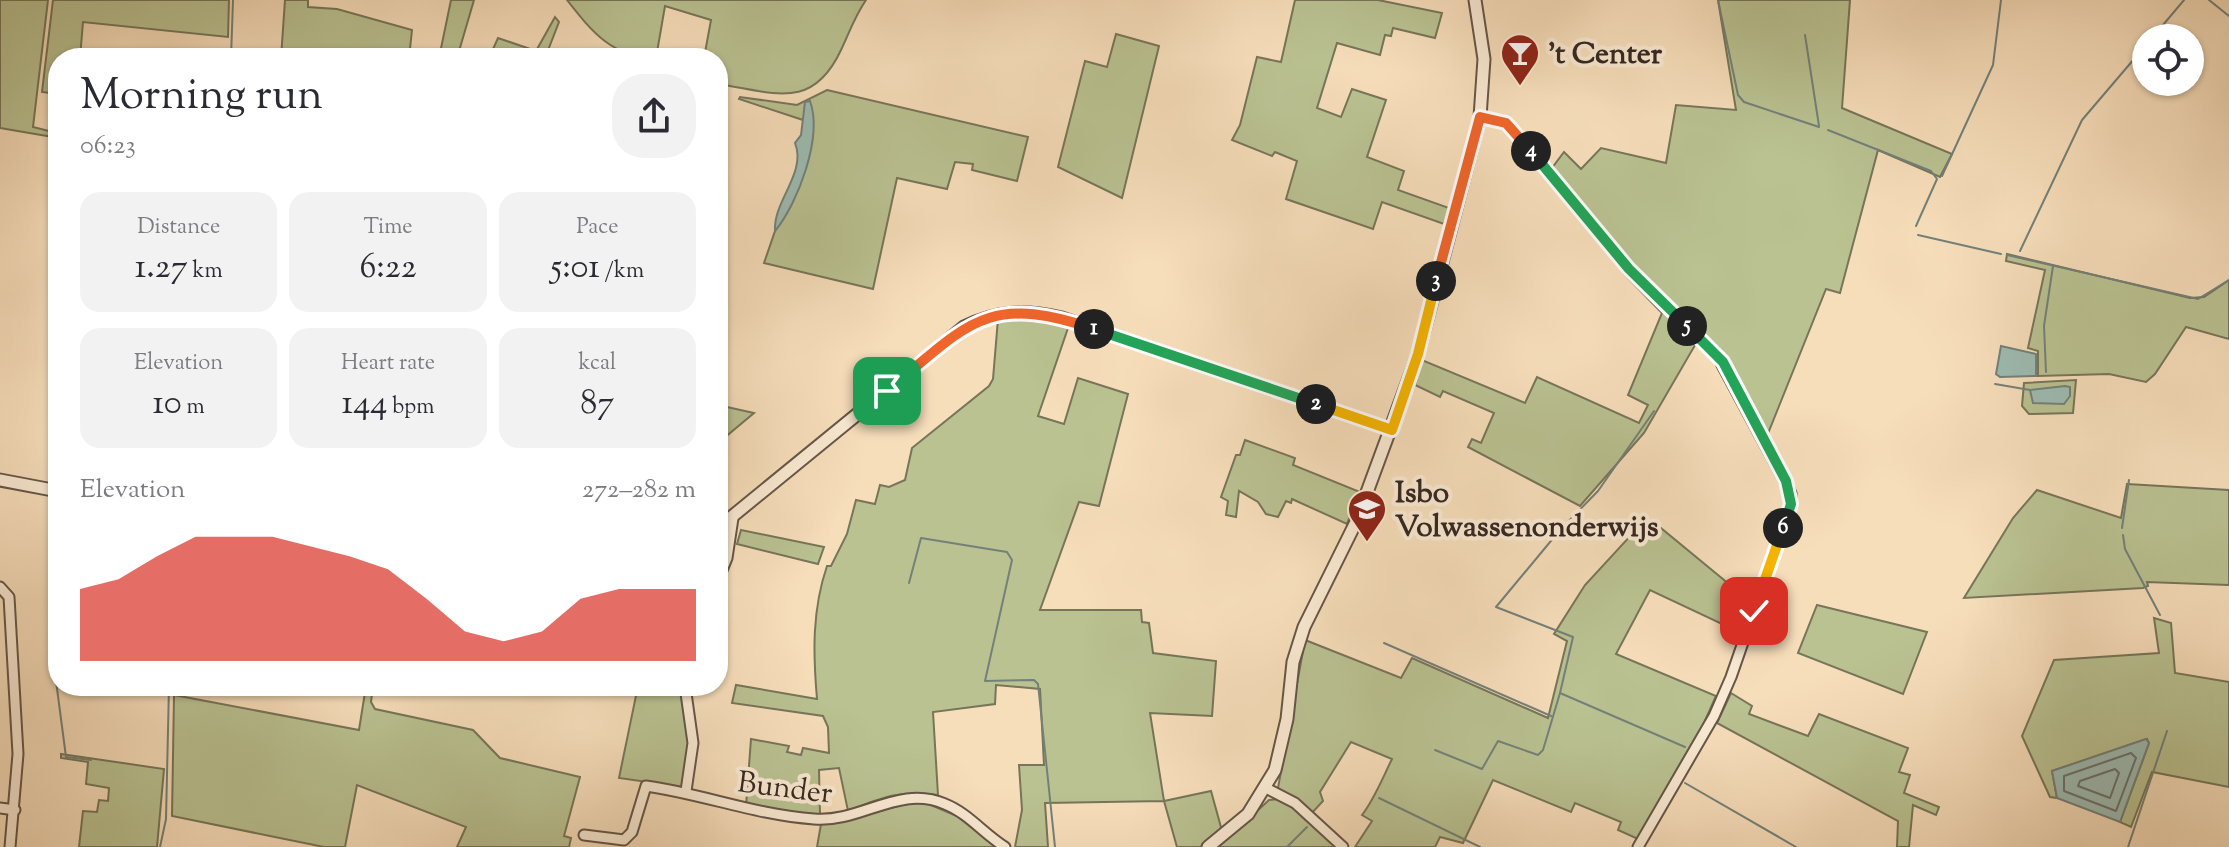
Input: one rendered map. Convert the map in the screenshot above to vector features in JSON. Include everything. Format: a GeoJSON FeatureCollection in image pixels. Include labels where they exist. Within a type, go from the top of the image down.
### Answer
{"type":"FeatureCollection","features":[{"type":"Feature","properties":{"kind":"street"},"geometry":{"type":"LineString","coordinates":[[1208,847],[1248,814],[1266,788],[1284,739],[1293,662],[1304,627],[1356,522],[1418,354],[1480,117],[1484,59],[1475,0]]}},
{"type":"Feature","properties":{"kind":"street"},"geometry":{"type":"LineString","coordinates":[[1480,117],[1506,123],[1629,269],[1715,352],[1791,493],[1791,504],[1731,677],[1714,716],[1638,847]]}},
{"type":"Feature","properties":{"kind":"street"},"geometry":{"type":"LineString","coordinates":[[728,521],[964,327],[985,316],[1015,311],[1062,318],[1392,430]]}},
{"type":"Feature","properties":{"kind":"street"},"geometry":{"type":"LineString","coordinates":[[0,480],[48,489]]}},
{"type":"Feature","properties":{"kind":"street"},"geometry":{"type":"LineString","coordinates":[[728,551],[733,518]]}},
{"type":"Feature","properties":{"kind":"street"},"geometry":{"type":"LineString","coordinates":[[0,587],[9,597],[18,754],[10,847]]}},
{"type":"Feature","properties":{"kind":"street"},"geometry":{"type":"LineString","coordinates":[[686,696],[693,743],[686,791]]}},
{"type":"Feature","properties":{"kind":"street","name":"Bunder"},"geometry":{"type":"LineString","coordinates":[[584,835],[624,840],[632,832],[646,786],[686,791],[736,808],[818,820],[853,816],[899,798],[921,798],[956,809],[1005,847]]}},
{"type":"Feature","properties":{"kind":"street"},"geometry":{"type":"LineString","coordinates":[[1266,788],[1295,803],[1343,847]]}},
{"type":"Feature","properties":{"kind":"street"},"geometry":{"type":"LineString","coordinates":[[0,808],[15,810]]}},
{"type":"Feature","properties":{"kind":"green space"},"geometry":{"type":"Polygon","coordinates":[[[0,0],[48,0],[33,127],[48,131],[48,136],[0,128],[0,0]]]}},
{"type":"Feature","properties":{"kind":"green space"},"geometry":{"type":"Polygon","coordinates":[[[53,0],[229,0],[228,37],[83,22],[81,48],[48,48],[48,93],[42,92],[53,0]]]}},
{"type":"Feature","properties":{"kind":"green space"},"geometry":{"type":"Polygon","coordinates":[[[285,0],[308,0],[308,7],[337,9],[412,30],[410,48],[282,48],[285,0]]]}},
{"type":"Feature","properties":{"kind":"green space"},"geometry":{"type":"Polygon","coordinates":[[[451,0],[474,0],[460,48],[441,48],[451,0]]]}},
{"type":"Feature","properties":{"kind":"green space"},"geometry":{"type":"Polygon","coordinates":[[[567,0],[866,0],[830,70],[817,83],[789,93],[728,86],[728,48],[706,48],[711,20],[665,6],[658,48],[616,48],[585,23],[567,0]]]}},
{"type":"Feature","properties":{"kind":"green space"},"geometry":{"type":"Polygon","coordinates":[[[1295,0],[1378,0],[1442,13],[1435,38],[1393,28],[1391,36],[1385,35],[1380,55],[1337,43],[1317,108],[1341,117],[1352,89],[1386,100],[1367,157],[1404,171],[1398,190],[1449,208],[1444,224],[1382,202],[1373,229],[1286,199],[1297,161],[1275,152],[1272,156],[1232,140],[1240,125],[1257,57],[1281,62],[1295,0]]]}},
{"type":"Feature","properties":{"kind":"green space"},"geometry":{"type":"Polygon","coordinates":[[[1718,0],[1850,0],[1842,108],[1952,154],[1940,177],[1878,150],[1840,293],[1826,289],[1767,436],[1721,351],[1638,273],[1552,168],[1564,152],[1581,169],[1601,148],[1666,163],[1676,105],[1736,110],[1718,0]]]}},
{"type":"Feature","properties":{"kind":"green space"},"geometry":{"type":"Polygon","coordinates":[[[555,17],[559,22],[549,48],[538,48],[555,17]]]}},
{"type":"Feature","properties":{"kind":"green space"},"geometry":{"type":"Polygon","coordinates":[[[1116,34],[1159,46],[1122,198],[1058,167],[1085,61],[1107,67],[1116,34]]]}},
{"type":"Feature","properties":{"kind":"green space"},"geometry":{"type":"Polygon","coordinates":[[[498,38],[527,48],[494,48],[498,38]]]}},
{"type":"Feature","properties":{"kind":"green space"},"geometry":{"type":"Polygon","coordinates":[[[827,90],[1028,137],[1017,181],[972,170],[973,164],[955,162],[947,189],[897,178],[873,289],[764,263],[796,170],[806,121],[739,99],[797,105],[827,90]]]}},
{"type":"Feature","properties":{"kind":"green space"},"geometry":{"type":"Polygon","coordinates":[[[2007,254],[2190,298],[2204,297],[2229,280],[2229,339],[2186,327],[2155,374],[2146,382],[2109,374],[2038,376],[2038,351],[2028,348],[2045,270],[2006,261],[2007,254]]]}},
{"type":"Feature","properties":{"kind":"green space"},"geometry":{"type":"Polygon","coordinates":[[[1620,265],[1698,340],[1644,433],[1580,506],[1468,447],[1472,439],[1481,443],[1494,413],[1443,391],[1440,397],[1415,385],[1422,360],[1525,403],[1537,377],[1639,423],[1648,405],[1628,395],[1662,313],[1624,274],[1620,265]]]}},
{"type":"Feature","properties":{"kind":"green space"},"geometry":{"type":"Polygon","coordinates":[[[1019,316],[1069,325],[1038,416],[1064,424],[1078,378],[1128,394],[1099,506],[1079,502],[1040,610],[1141,610],[1142,622],[1149,623],[1153,653],[1216,661],[1212,716],[1150,713],[1164,801],[1045,803],[1048,847],[1015,847],[1022,810],[1019,765],[1044,765],[1040,689],[996,685],[995,704],[933,712],[938,795],[913,793],[892,796],[848,811],[839,768],[819,770],[820,815],[746,806],[751,739],[789,746],[787,752],[801,755],[803,748],[829,753],[828,727],[823,716],[732,703],[736,685],[817,699],[814,648],[822,582],[827,566],[831,566],[847,534],[856,500],[875,504],[880,485],[889,487],[905,480],[912,448],[989,386],[993,379],[998,319],[1019,316]]]}},
{"type":"Feature","properties":{"kind":"green space"},"geometry":{"type":"Polygon","coordinates":[[[2076,380],[2073,413],[2029,414],[2022,406],[2024,383],[2076,380]]]}},
{"type":"Feature","properties":{"kind":"green space"},"geometry":{"type":"Polygon","coordinates":[[[728,407],[754,413],[728,435],[728,407]]]}},
{"type":"Feature","properties":{"kind":"green space"},"geometry":{"type":"Polygon","coordinates":[[[1245,440],[1295,458],[1293,465],[1360,492],[1347,524],[1292,499],[1291,503],[1286,501],[1278,517],[1266,514],[1258,502],[1239,491],[1236,517],[1226,515],[1228,501],[1221,497],[1236,455],[1240,455],[1245,440]]]}},
{"type":"Feature","properties":{"kind":"green space"},"geometry":{"type":"Polygon","coordinates":[[[2127,484],[2229,490],[2229,585],[2147,582],[2148,586],[2143,588],[1964,598],[2013,518],[2037,490],[2121,518],[2127,484]]]}},
{"type":"Feature","properties":{"kind":"green space"},"geometry":{"type":"Polygon","coordinates":[[[1644,521],[1656,524],[1752,603],[1741,633],[1650,590],[1616,654],[1716,696],[1692,750],[1638,839],[1618,830],[1621,822],[1575,803],[1571,812],[1493,780],[1463,843],[1440,837],[1435,847],[1355,847],[1372,821],[1362,815],[1392,759],[1351,742],[1320,792],[1323,801],[1312,813],[1278,788],[1305,640],[1401,678],[1412,658],[1548,718],[1567,641],[1554,634],[1585,585],[1644,521]]]}},
{"type":"Feature","properties":{"kind":"green space"},"geometry":{"type":"Polygon","coordinates":[[[741,530],[824,547],[818,564],[737,544],[741,530]]]}},
{"type":"Feature","properties":{"kind":"green space"},"geometry":{"type":"Polygon","coordinates":[[[1817,605],[1927,632],[1903,694],[1798,653],[1817,605]]]}},
{"type":"Feature","properties":{"kind":"green space"},"geometry":{"type":"Polygon","coordinates":[[[2154,618],[2171,623],[2175,673],[2229,682],[2229,787],[2152,772],[2131,827],[2120,822],[2149,743],[2147,739],[2052,771],[2057,798],[2050,797],[2022,736],[2054,660],[2159,653],[2154,618]]]}},
{"type":"Feature","properties":{"kind":"green space"},"geometry":{"type":"Polygon","coordinates":[[[1731,693],[1752,706],[1749,714],[1808,736],[1819,714],[1908,748],[1899,772],[1910,775],[1904,793],[1939,807],[1936,815],[1913,805],[1909,847],[1897,847],[1898,821],[1717,723],[1731,693]]]}},
{"type":"Feature","properties":{"kind":"green space"},"geometry":{"type":"Polygon","coordinates":[[[174,696],[359,730],[364,696],[372,696],[375,709],[473,730],[500,758],[580,777],[564,836],[571,838],[569,847],[457,847],[466,827],[357,785],[345,847],[324,847],[172,816],[174,696]]]}},
{"type":"Feature","properties":{"kind":"green space"},"geometry":{"type":"Polygon","coordinates":[[[636,696],[682,696],[690,729],[683,787],[619,778],[636,696]]]}},
{"type":"Feature","properties":{"kind":"green space"},"geometry":{"type":"Polygon","coordinates":[[[61,754],[164,769],[157,847],[79,847],[83,811],[97,812],[99,800],[108,801],[109,788],[86,784],[88,762],[61,758],[61,754]]]}},
{"type":"Feature","properties":{"kind":"green space"},"geometry":{"type":"Polygon","coordinates":[[[1211,791],[1222,831],[1202,847],[1177,847],[1164,801],[1211,791]]]}},
{"type":"Feature","properties":{"kind":"green space"},"geometry":{"type":"Polygon","coordinates":[[[1279,799],[1294,807],[1337,847],[1218,847],[1269,800],[1279,799]]]}},
{"type":"Feature","properties":{"kind":"green space"},"geometry":{"type":"Polygon","coordinates":[[[924,802],[959,817],[996,847],[817,847],[821,824],[924,802]]]}},
{"type":"Feature","properties":{"kind":"water"},"geometry":{"type":"Polygon","coordinates":[[[810,101],[813,116],[811,151],[800,187],[775,231],[779,209],[797,165],[795,143],[801,135],[805,102],[810,101]]]}},
{"type":"Feature","properties":{"kind":"water"},"geometry":{"type":"Polygon","coordinates":[[[2001,346],[2036,354],[2036,376],[2000,377],[1996,374],[2001,346]]]}},
{"type":"Feature","properties":{"kind":"water"},"geometry":{"type":"Polygon","coordinates":[[[2070,387],[2070,396],[2064,404],[2033,403],[2030,390],[2070,387]]]}},
{"type":"Feature","properties":{"kind":"water"},"geometry":{"type":"Polygon","coordinates":[[[2146,739],[2149,743],[2120,822],[2057,798],[2052,771],[2146,739]]]}},
{"type":"Feature","properties":{"kind":"waterway"},"geometry":{"type":"LineString","coordinates":[[231,48],[233,0]]}},
{"type":"Feature","properties":{"kind":"waterway"},"geometry":{"type":"LineString","coordinates":[[1718,0],[1738,95],[1744,102],[1819,127]]}},
{"type":"Feature","properties":{"kind":"waterway"},"geometry":{"type":"LineString","coordinates":[[1942,176],[1993,65],[2001,0]]}},
{"type":"Feature","properties":{"kind":"waterway"},"geometry":{"type":"LineString","coordinates":[[2164,24],[2184,0]]}},
{"type":"Feature","properties":{"kind":"waterway"},"geometry":{"type":"LineString","coordinates":[[2209,0],[2229,16]]}},
{"type":"Feature","properties":{"kind":"waterway"},"geometry":{"type":"LineString","coordinates":[[1805,35],[1819,126]]}},
{"type":"Feature","properties":{"kind":"waterway"},"geometry":{"type":"LineString","coordinates":[[2020,251],[2082,120],[2132,61]]}},
{"type":"Feature","properties":{"kind":"waterway"},"geometry":{"type":"LineString","coordinates":[[1828,130],[1931,171],[1937,179],[1916,226]]}},
{"type":"Feature","properties":{"kind":"waterway"},"geometry":{"type":"LineString","coordinates":[[1918,235],[2001,254]]}},
{"type":"Feature","properties":{"kind":"waterway"},"geometry":{"type":"LineString","coordinates":[[2007,255],[2198,299],[2229,280]]}},
{"type":"Feature","properties":{"kind":"waterway"},"geometry":{"type":"LineString","coordinates":[[2046,372],[2044,326],[2053,266]]}},
{"type":"Feature","properties":{"kind":"waterway"},"geometry":{"type":"LineString","coordinates":[[1995,384],[2030,390]]}},
{"type":"Feature","properties":{"kind":"waterway"},"geometry":{"type":"LineString","coordinates":[[1654,411],[1598,491],[1560,530],[1496,607],[1573,637],[1560,693],[1685,747]]}},
{"type":"Feature","properties":{"kind":"waterway"},"geometry":{"type":"LineString","coordinates":[[2122,528],[2129,480]]}},
{"type":"Feature","properties":{"kind":"waterway"},"geometry":{"type":"LineString","coordinates":[[2123,535],[2125,549],[2160,615]]}},
{"type":"Feature","properties":{"kind":"waterway"},"geometry":{"type":"LineString","coordinates":[[909,583],[921,538],[1007,552],[1012,560],[985,681],[1034,680],[1038,684],[1055,847]]}},
{"type":"Feature","properties":{"kind":"waterway"},"geometry":{"type":"LineString","coordinates":[[1384,643],[1551,716]]}},
{"type":"Feature","properties":{"kind":"waterway"},"geometry":{"type":"LineString","coordinates":[[1435,750],[1482,769],[1498,741],[1538,755],[1543,750],[1560,693]]}},
{"type":"Feature","properties":{"kind":"waterway"},"geometry":{"type":"LineString","coordinates":[[58,696],[66,757],[91,760]]}},
{"type":"Feature","properties":{"kind":"waterway"},"geometry":{"type":"LineString","coordinates":[[160,847],[166,819],[169,696]]}},
{"type":"Feature","properties":{"kind":"waterway"},"geometry":{"type":"LineString","coordinates":[[2128,847],[2167,731]]}},
{"type":"Feature","properties":{"kind":"waterway"},"geometry":{"type":"LineString","coordinates":[[1685,783],[1796,847]]}},
{"type":"Feature","properties":{"kind":"waterway"},"geometry":{"type":"LineString","coordinates":[[1379,798],[1480,847]]}},
{"type":"Feature","properties":{"kind":"waterway"},"geometry":{"type":"LineString","coordinates":[[1287,847],[1307,827]]}},
{"type":"Feature","properties":{"kind":"place","name":"'t Center"},"geometry":{"type":"Point","coordinates":[1520,87]}},
{"type":"Feature","properties":{"kind":"place","name":"Isbo Volwassenonderwijs"},"geometry":{"type":"Point","coordinates":[1367,543]}},
{"type":"Feature","properties":{"kind":"route"},"geometry":{"type":"LineString","coordinates":[[887,391],[964,327],[985,316],[1015,311],[1034,312],[1062,318],[1392,430],[1418,354],[1480,117],[1506,123],[1629,269],[1723,362],[1786,481],[1791,504],[1754,611]]}}]}
